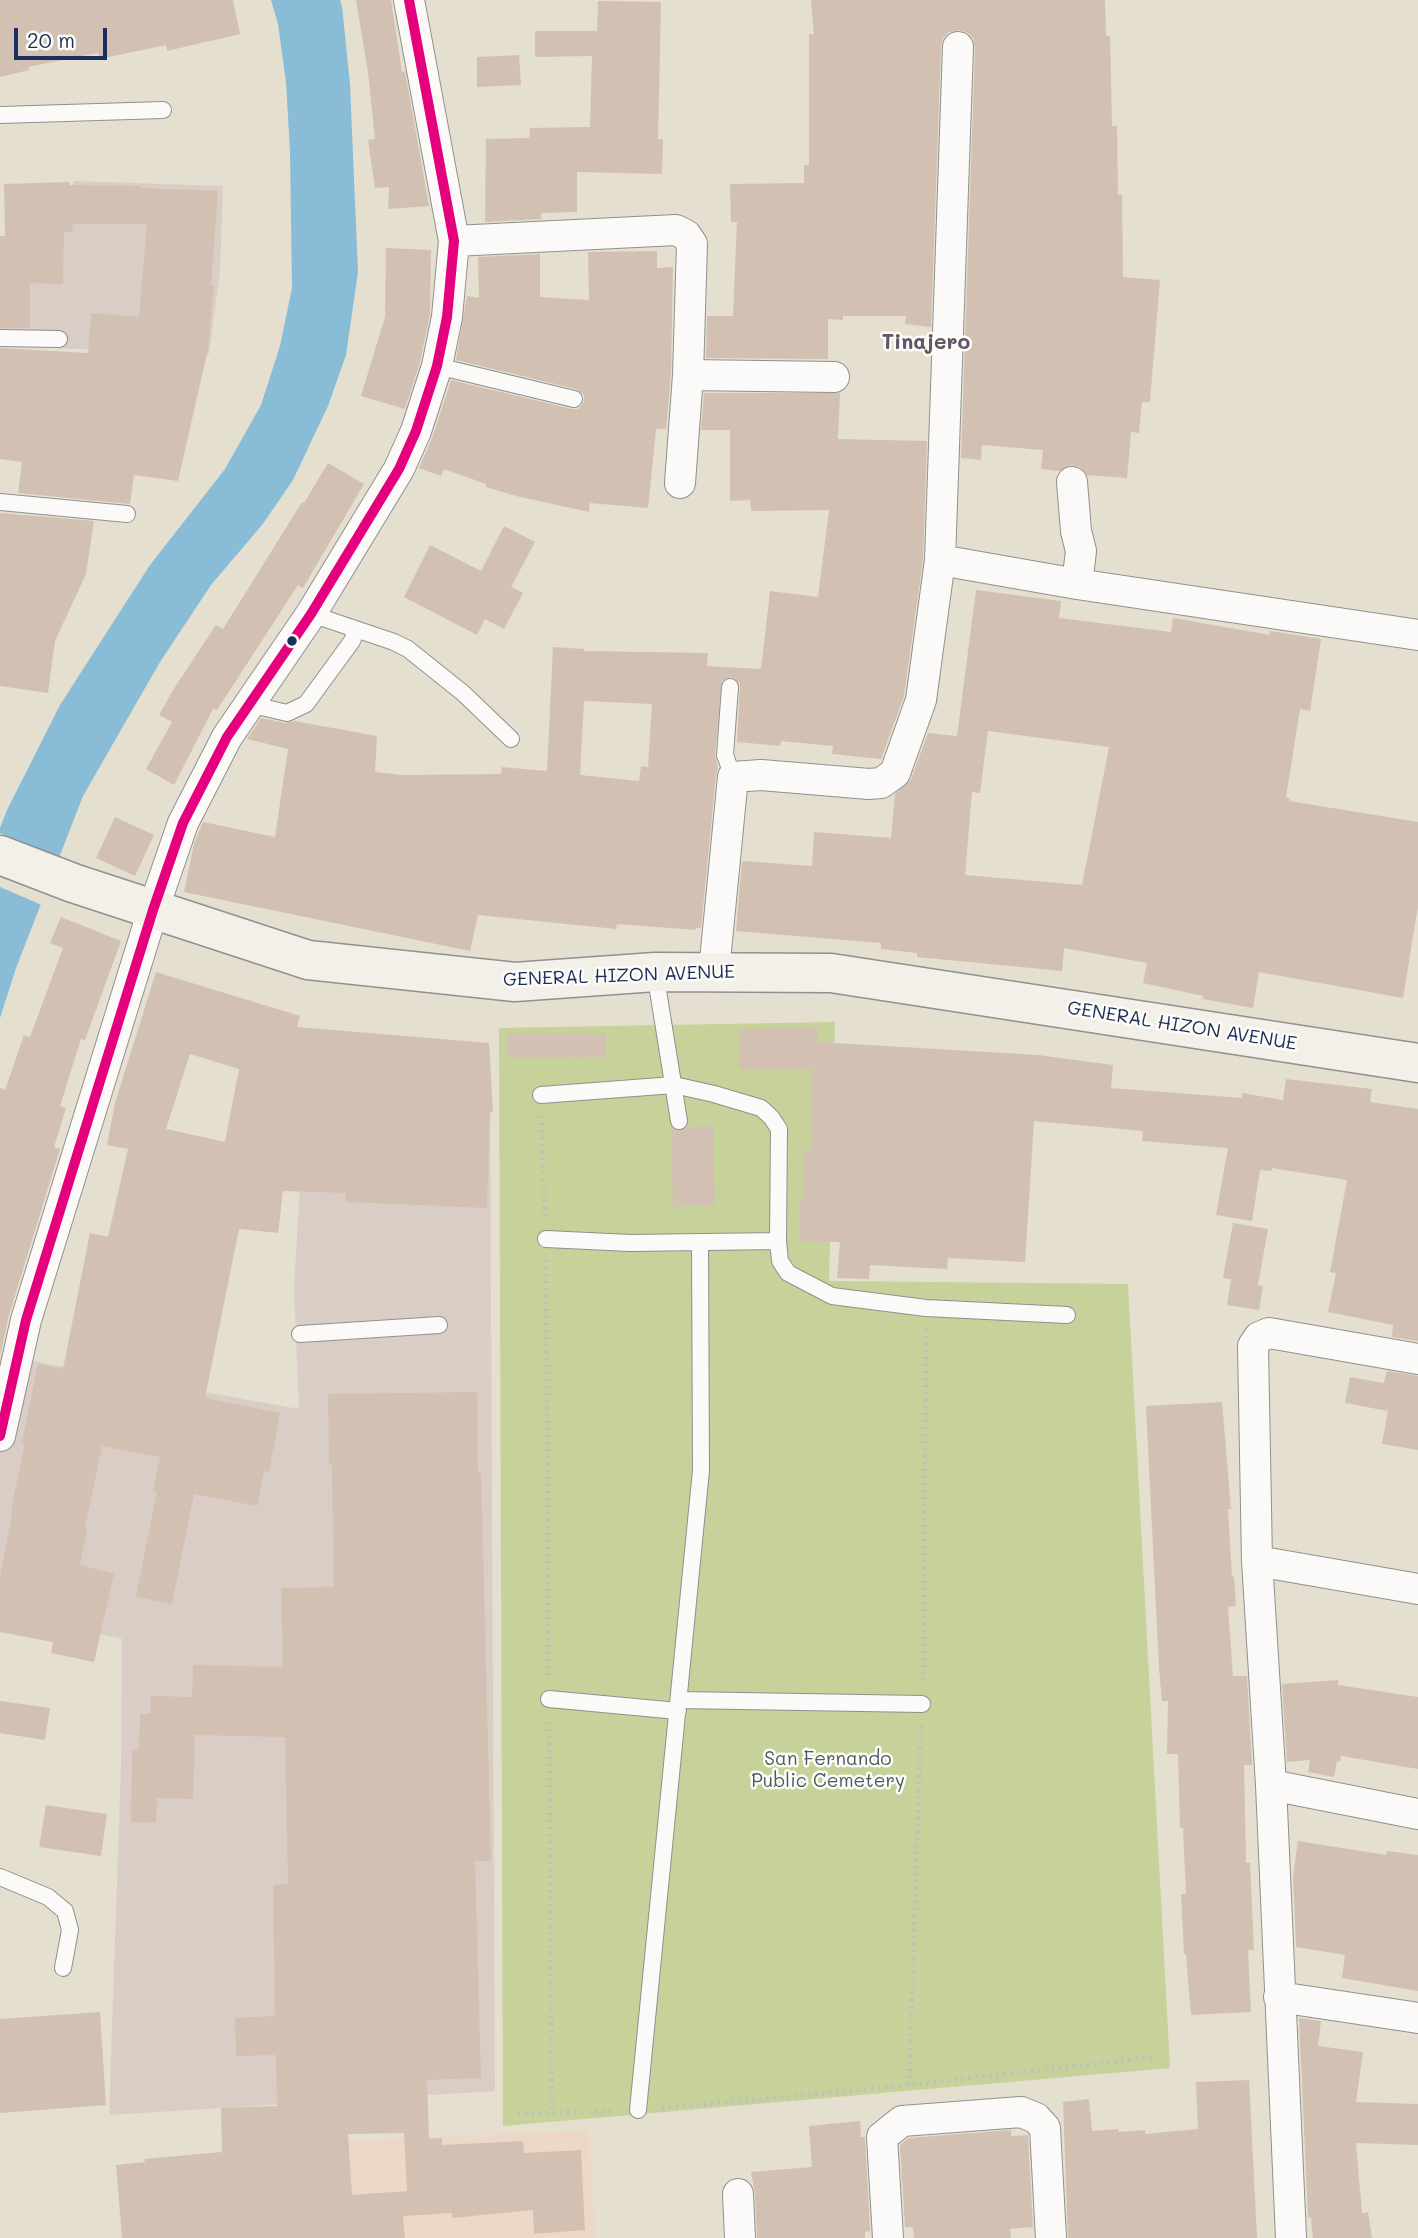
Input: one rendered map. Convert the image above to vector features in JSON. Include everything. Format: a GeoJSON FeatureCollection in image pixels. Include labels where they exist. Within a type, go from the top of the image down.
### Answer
{"type":"FeatureCollection","features":[{"type":"Feature","properties":{"kind":"main road","name":"GENERAL HIZON AVENUE"},"geometry":{"type":"LineString","coordinates":[[0,855],[73,883],[308,960],[515,982],[655,972],[831,973],[1418,1063]]}},
{"type":"Feature","properties":{"kind":"street"},"geometry":{"type":"LineString","coordinates":[[0,1436],[26,1320],[153,910],[183,822],[227,737],[311,614],[399,469],[416,430],[437,366],[447,317],[454,241],[409,0]]}},
{"type":"Feature","properties":{"kind":"street"},"geometry":{"type":"LineString","coordinates":[[714,971],[733,777],[761,775],[881,783],[895,773],[921,700],[940,560],[958,47]]}},
{"type":"Feature","properties":{"kind":"street"},"geometry":{"type":"LineString","coordinates":[[454,241],[676,230],[686,235],[692,244],[688,375],[680,483]]}},
{"type":"Feature","properties":{"kind":"street"},"geometry":{"type":"LineString","coordinates":[[688,375],[834,377]]}},
{"type":"Feature","properties":{"kind":"street"},"geometry":{"type":"LineString","coordinates":[[1072,481],[1076,531],[1082,551],[1077,584]]}},
{"type":"Feature","properties":{"kind":"street"},"geometry":{"type":"LineString","coordinates":[[940,560],[1077,584],[1418,635]]}},
{"type":"Feature","properties":{"kind":"street"},"geometry":{"type":"LineString","coordinates":[[1291,2238],[1271,1785],[1257,1561],[1253,1346],[1259,1337],[1269,1333],[1418,1359]]}},
{"type":"Feature","properties":{"kind":"street"},"geometry":{"type":"LineString","coordinates":[[1257,1561],[1418,1589]]}},
{"type":"Feature","properties":{"kind":"street"},"geometry":{"type":"LineString","coordinates":[[1271,1785],[1418,1814]]}},
{"type":"Feature","properties":{"kind":"street"},"geometry":{"type":"LineString","coordinates":[[1279,1997],[1418,2018]]}},
{"type":"Feature","properties":{"kind":"street"},"geometry":{"type":"LineString","coordinates":[[888,2238],[883,2137],[902,2121],[1021,2112],[1035,2118],[1045,2128],[1051,2238]]}},
{"type":"Feature","properties":{"kind":"street"},"geometry":{"type":"LineString","coordinates":[[738,2194],[740,2238]]}},
{"type":"Feature","properties":{"kind":"lane"},"geometry":{"type":"LineString","coordinates":[[0,116],[163,110]]}},
{"type":"Feature","properties":{"kind":"lane"},"geometry":{"type":"LineString","coordinates":[[0,338],[59,339]]}},
{"type":"Feature","properties":{"kind":"lane"},"geometry":{"type":"LineString","coordinates":[[437,366],[574,399]]}},
{"type":"Feature","properties":{"kind":"lane"},"geometry":{"type":"LineString","coordinates":[[0,502],[127,514]]}},
{"type":"Feature","properties":{"kind":"lane"},"geometry":{"type":"LineString","coordinates":[[311,614],[408,649],[463,693],[511,739]]}},
{"type":"Feature","properties":{"kind":"lane"},"geometry":{"type":"LineString","coordinates":[[249,704],[287,713],[306,704],[352,641],[356,631]]}},
{"type":"Feature","properties":{"kind":"lane"},"geometry":{"type":"LineString","coordinates":[[730,687],[725,755],[733,777]]}},
{"type":"Feature","properties":{"kind":"lane"},"geometry":{"type":"LineString","coordinates":[[655,972],[679,1121]]}},
{"type":"Feature","properties":{"kind":"lane"},"geometry":{"type":"LineString","coordinates":[[541,1095],[674,1085],[761,1108],[779,1129],[780,1261],[788,1273],[832,1296],[926,1308],[1067,1315]]}},
{"type":"Feature","properties":{"kind":"lane"},"geometry":{"type":"LineString","coordinates":[[546,1239],[630,1243],[778,1241]]}},
{"type":"Feature","properties":{"kind":"lane"},"geometry":{"type":"LineString","coordinates":[[638,2110],[701,1470],[700,1243]]}},
{"type":"Feature","properties":{"kind":"lane"},"geometry":{"type":"LineString","coordinates":[[300,1334],[439,1325]]}},
{"type":"Feature","properties":{"kind":"lane"},"geometry":{"type":"LineString","coordinates":[[549,1699],[678,1705],[922,1704]]}},
{"type":"Feature","properties":{"kind":"lane"},"geometry":{"type":"LineString","coordinates":[[0,1877],[48,1896],[65,1911],[69,1930],[62,1968]]}},
{"type":"Feature","properties":{"kind":"path"},"geometry":{"type":"LineString","coordinates":[[541,1095],[546,1239],[552,2113]]}},
{"type":"Feature","properties":{"kind":"path"},"geometry":{"type":"LineString","coordinates":[[518,2115],[638,2110],[909,2085],[1153,2057]]}},
{"type":"Feature","properties":{"kind":"shaded area"},"geometry":{"type":"Polygon","coordinates":[[[73,181],[223,186],[220,270],[209,354],[0,346],[0,277],[73,214],[73,181]]]}},
{"type":"Feature","properties":{"kind":"shaded area"},"geometry":{"type":"Polygon","coordinates":[[[305,1098],[490,1114],[495,2091],[109,2115],[121,1767],[122,1639],[0,1613],[0,1452],[21,1359],[299,1409],[294,1288],[305,1098]]]}},
{"type":"Feature","properties":{"kind":"shaded area"},"geometry":{"type":"Polygon","coordinates":[[[589,2130],[595,2238],[257,2238],[249,2145],[589,2130]]]}},
{"type":"Feature","properties":{"kind":"green space","name":"San Fernando Public Cemetery"},"geometry":{"type":"Polygon","coordinates":[[[835,1022],[829,1281],[1128,1284],[1170,2068],[503,2126],[499,1028],[835,1022]]]}},
{"type":"Feature","properties":{"kind":"water"},"geometry":{"type":"Polygon","coordinates":[[[271,0],[340,0],[342,6],[350,84],[358,272],[346,355],[328,406],[293,480],[262,525],[211,585],[160,662],[83,796],[16,968],[0,1018],[0,828],[7,810],[60,705],[150,565],[225,469],[261,405],[280,346],[292,288],[290,151],[286,82],[278,24],[271,0]]]}},
{"type":"Feature","properties":{"kind":"pier"},"geometry":{"type":"Polygon","coordinates":[[[0,833],[62,859],[44,906],[0,887],[0,833]]]}},
{"type":"Feature","properties":{"kind":"building"},"geometry":{"type":"Polygon","coordinates":[[[0,0],[233,0],[240,34],[167,51],[166,45],[99,59],[98,53],[28,67],[29,70],[0,77],[0,0]]]}},
{"type":"Feature","properties":{"kind":"building"},"geometry":{"type":"Polygon","coordinates":[[[356,0],[391,0],[402,72],[405,71],[429,206],[388,209],[389,187],[375,188],[368,140],[375,139],[368,72],[356,0]]]}},
{"type":"Feature","properties":{"kind":"building"},"geometry":{"type":"Polygon","coordinates":[[[811,0],[1105,0],[1106,36],[1110,36],[1112,126],[1117,126],[1118,195],[1122,195],[1123,277],[1160,280],[1150,402],[1142,402],[1139,433],[1131,432],[1127,478],[1087,475],[1080,467],[1071,465],[1059,471],[1041,469],[1043,450],[982,445],[981,460],[961,458],[975,48],[973,38],[959,30],[949,32],[943,38],[941,46],[931,327],[905,324],[906,316],[843,316],[843,320],[828,319],[828,359],[706,358],[707,316],[733,316],[737,222],[731,222],[730,184],[804,183],[804,165],[809,165],[809,34],[814,34],[811,0]]]}},
{"type":"Feature","properties":{"kind":"building"},"geometry":{"type":"Polygon","coordinates":[[[598,1],[661,2],[658,139],[663,139],[662,174],[577,172],[577,212],[541,213],[541,219],[485,222],[486,139],[529,138],[530,128],[590,127],[592,56],[535,57],[535,31],[597,31],[598,1]]]}},
{"type":"Feature","properties":{"kind":"building"},"geometry":{"type":"Polygon","coordinates":[[[519,55],[521,85],[477,87],[477,57],[519,55]]]}},
{"type":"Feature","properties":{"kind":"building"},"geometry":{"type":"Polygon","coordinates":[[[69,182],[70,185],[218,191],[208,349],[178,481],[134,475],[130,504],[18,493],[22,462],[0,459],[0,348],[88,353],[91,313],[139,317],[147,224],[73,224],[72,232],[64,232],[63,284],[30,283],[30,328],[0,328],[0,236],[5,236],[4,184],[69,182]]]}},
{"type":"Feature","properties":{"kind":"building"},"geometry":{"type":"Polygon","coordinates":[[[386,248],[431,250],[430,314],[420,362],[405,409],[361,396],[385,317],[386,248]]]}},
{"type":"Feature","properties":{"kind":"building"},"geometry":{"type":"Polygon","coordinates":[[[657,251],[657,268],[673,267],[671,374],[666,429],[656,429],[648,508],[590,503],[589,512],[516,496],[486,487],[486,484],[444,469],[441,476],[419,468],[433,436],[451,380],[572,409],[578,409],[584,402],[584,395],[576,389],[456,360],[467,296],[479,298],[478,257],[540,254],[540,297],[589,300],[588,252],[657,251]]]}},
{"type":"Feature","properties":{"kind":"building"},"geometry":{"type":"Polygon","coordinates":[[[704,393],[840,393],[838,439],[927,441],[923,559],[904,696],[881,759],[832,754],[833,746],[781,741],[780,746],[737,742],[740,683],[731,677],[722,681],[715,754],[718,768],[701,928],[696,930],[617,924],[616,929],[478,915],[470,951],[184,892],[194,844],[203,822],[275,837],[288,749],[247,739],[261,718],[377,736],[375,772],[403,775],[501,774],[502,767],[547,771],[553,647],[584,651],[708,653],[707,666],[761,669],[770,591],[818,597],[829,510],[751,511],[750,500],[730,501],[730,430],[701,430],[704,393]],[[584,701],[580,775],[639,781],[641,766],[648,767],[652,704],[584,701]]]}},
{"type":"Feature","properties":{"kind":"building"},"geometry":{"type":"Polygon","coordinates":[[[328,463],[364,484],[303,588],[298,585],[217,710],[213,709],[174,785],[146,769],[172,722],[159,715],[216,625],[223,629],[328,463]]]}},
{"type":"Feature","properties":{"kind":"building"},"geometry":{"type":"Polygon","coordinates":[[[0,513],[94,521],[86,574],[55,641],[48,693],[0,686],[0,513]]]}},
{"type":"Feature","properties":{"kind":"building"},"geometry":{"type":"Polygon","coordinates":[[[504,526],[535,542],[511,587],[523,593],[504,629],[485,619],[477,635],[404,597],[430,545],[481,571],[504,526]]]}},
{"type":"Feature","properties":{"kind":"building"},"geometry":{"type":"Polygon","coordinates":[[[976,590],[1061,601],[1059,618],[1171,632],[1173,618],[1270,635],[1270,631],[1321,639],[1310,711],[1300,709],[1286,797],[1290,798],[1289,801],[1418,822],[1418,906],[1403,998],[1259,972],[1253,1008],[1203,999],[1203,996],[1143,983],[1147,963],[1064,948],[1062,971],[917,957],[917,953],[881,949],[881,943],[736,931],[742,861],[812,866],[814,832],[891,838],[895,794],[911,779],[928,733],[957,736],[976,590]],[[988,731],[980,793],[972,792],[965,875],[1082,885],[1109,747],[988,731]]]}},
{"type":"Feature","properties":{"kind":"building"},"geometry":{"type":"Polygon","coordinates":[[[115,817],[154,835],[135,876],[96,858],[115,817]]]}},
{"type":"Feature","properties":{"kind":"building"},"geometry":{"type":"Polygon","coordinates":[[[61,917],[121,941],[85,1040],[81,1039],[60,1106],[66,1108],[54,1147],[60,1149],[9,1315],[0,1356],[0,1088],[5,1090],[24,1035],[30,1037],[63,948],[50,943],[61,917]]]}},
{"type":"Feature","properties":{"kind":"building"},"geometry":{"type":"Polygon","coordinates":[[[156,972],[300,1016],[297,1027],[489,1043],[493,1112],[490,1112],[487,1208],[346,1202],[346,1193],[283,1191],[278,1233],[239,1229],[205,1398],[280,1413],[269,1472],[264,1471],[257,1506],[194,1494],[172,1604],[136,1597],[157,1492],[153,1491],[160,1457],[102,1446],[80,1565],[114,1574],[94,1662],[51,1653],[53,1642],[0,1632],[0,1577],[38,1364],[63,1369],[90,1233],[108,1237],[128,1149],[107,1145],[115,1103],[156,972]],[[190,1054],[166,1129],[225,1142],[239,1069],[190,1054]]]}},
{"type":"Feature","properties":{"kind":"building"},"geometry":{"type":"Polygon","coordinates":[[[818,1028],[818,1042],[1038,1055],[1113,1065],[1111,1088],[1242,1098],[1242,1093],[1283,1100],[1286,1079],[1372,1089],[1370,1102],[1418,1109],[1418,1341],[1392,1337],[1393,1325],[1328,1312],[1336,1273],[1330,1272],[1347,1180],[1272,1168],[1272,1171],[1260,1170],[1252,1221],[1216,1215],[1228,1148],[1142,1141],[1143,1131],[1034,1121],[1025,1262],[948,1258],[947,1269],[870,1265],[869,1279],[837,1278],[840,1242],[800,1242],[804,1150],[812,1150],[812,1069],[739,1069],[739,1029],[818,1028]]]}},
{"type":"Feature","properties":{"kind":"building"},"geometry":{"type":"Polygon","coordinates":[[[507,1033],[606,1033],[605,1057],[507,1058],[507,1033]]]}},
{"type":"Feature","properties":{"kind":"building"},"geometry":{"type":"Polygon","coordinates":[[[713,1126],[715,1205],[673,1207],[671,1128],[680,1131],[687,1127],[713,1126]]]}},
{"type":"Feature","properties":{"kind":"building"},"geometry":{"type":"Polygon","coordinates":[[[1233,1223],[1268,1229],[1258,1285],[1263,1286],[1259,1310],[1227,1305],[1231,1279],[1223,1278],[1233,1223]]]}},
{"type":"Feature","properties":{"kind":"building"},"geometry":{"type":"Polygon","coordinates":[[[1387,1371],[1418,1376],[1418,1450],[1382,1444],[1388,1411],[1345,1403],[1350,1377],[1384,1383],[1387,1371]]]}},
{"type":"Feature","properties":{"kind":"building"},"geometry":{"type":"Polygon","coordinates":[[[477,1392],[491,1861],[475,1861],[481,2078],[427,2080],[429,2139],[442,2138],[442,2145],[523,2141],[524,2153],[581,2150],[585,2230],[534,2234],[533,2210],[453,2218],[452,2213],[403,2216],[405,2238],[122,2238],[116,2165],[145,2162],[144,2159],[222,2152],[221,2108],[277,2106],[276,2055],[236,2056],[235,2018],[275,2016],[273,1885],[288,1884],[285,1737],[195,1735],[193,1799],[157,1798],[156,1823],[131,1822],[132,1749],[139,1749],[140,1714],[150,1714],[151,1696],[192,1697],[193,1665],[283,1667],[281,1588],[334,1587],[328,1394],[477,1392]],[[404,2133],[348,2134],[352,2195],[407,2191],[404,2133]]]}},
{"type":"Feature","properties":{"kind":"building"},"geometry":{"type":"Polygon","coordinates":[[[1222,1402],[1236,1606],[1228,1607],[1233,1676],[1247,1676],[1252,1765],[1244,1765],[1246,1863],[1250,1863],[1254,1950],[1248,1950],[1251,2012],[1191,2015],[1181,1894],[1186,1894],[1183,1828],[1180,1828],[1178,1754],[1167,1754],[1168,1701],[1162,1701],[1159,1668],[1146,1406],[1222,1402]]]}},
{"type":"Feature","properties":{"kind":"building"},"geometry":{"type":"Polygon","coordinates":[[[1338,1680],[1338,1685],[1418,1697],[1418,1769],[1341,1756],[1340,1762],[1337,1761],[1334,1777],[1308,1772],[1310,1760],[1287,1762],[1282,1684],[1338,1680]]]}},
{"type":"Feature","properties":{"kind":"building"},"geometry":{"type":"Polygon","coordinates":[[[0,1701],[50,1708],[45,1740],[0,1733],[0,1701]]]}},
{"type":"Feature","properties":{"kind":"building"},"geometry":{"type":"Polygon","coordinates":[[[46,1805],[107,1814],[101,1856],[39,1847],[46,1805]]]}},
{"type":"Feature","properties":{"kind":"building"},"geometry":{"type":"Polygon","coordinates":[[[1298,1841],[1386,1855],[1387,1851],[1418,1855],[1418,1991],[1342,1978],[1345,1955],[1296,1947],[1293,1876],[1298,1841]]]}},
{"type":"Feature","properties":{"kind":"building"},"geometry":{"type":"Polygon","coordinates":[[[100,2012],[106,2105],[0,2113],[0,2019],[100,2012]]]}},
{"type":"Feature","properties":{"kind":"building"},"geometry":{"type":"Polygon","coordinates":[[[1299,2018],[1321,2021],[1318,2046],[1363,2052],[1356,2102],[1418,2104],[1418,2145],[1356,2143],[1362,2213],[1368,2212],[1372,2238],[1313,2238],[1311,2217],[1308,2218],[1299,2018]]]}},
{"type":"Feature","properties":{"kind":"building"},"geometry":{"type":"Polygon","coordinates":[[[1249,2080],[1257,2238],[1068,2238],[1063,2102],[1089,2099],[1092,2131],[1145,2130],[1145,2134],[1198,2129],[1196,2082],[1249,2080]]]}},
{"type":"Feature","properties":{"kind":"building"},"geometry":{"type":"Polygon","coordinates":[[[860,2121],[861,2137],[865,2137],[870,2231],[865,2232],[865,2238],[757,2238],[751,2172],[812,2167],[809,2126],[860,2121]]]}},
{"type":"Feature","properties":{"kind":"building"},"geometry":{"type":"Polygon","coordinates":[[[1011,2130],[1011,2136],[1028,2135],[1033,2227],[1010,2229],[1011,2238],[914,2238],[913,2227],[905,2227],[900,2145],[909,2138],[1011,2130]]]}},
{"type":"Feature","properties":{"kind":"transit line","name":"20"},"geometry":{"type":"LineString","coordinates":[[0,1436],[26,1320],[153,910],[183,823],[227,737],[311,614],[399,469],[416,431],[437,366],[447,317],[454,241],[409,0]]}},
{"type":"Feature","properties":{"kind":"district","name":"Tinajero"},"geometry":{"type":"Point","coordinates":[926,343]}}]}
